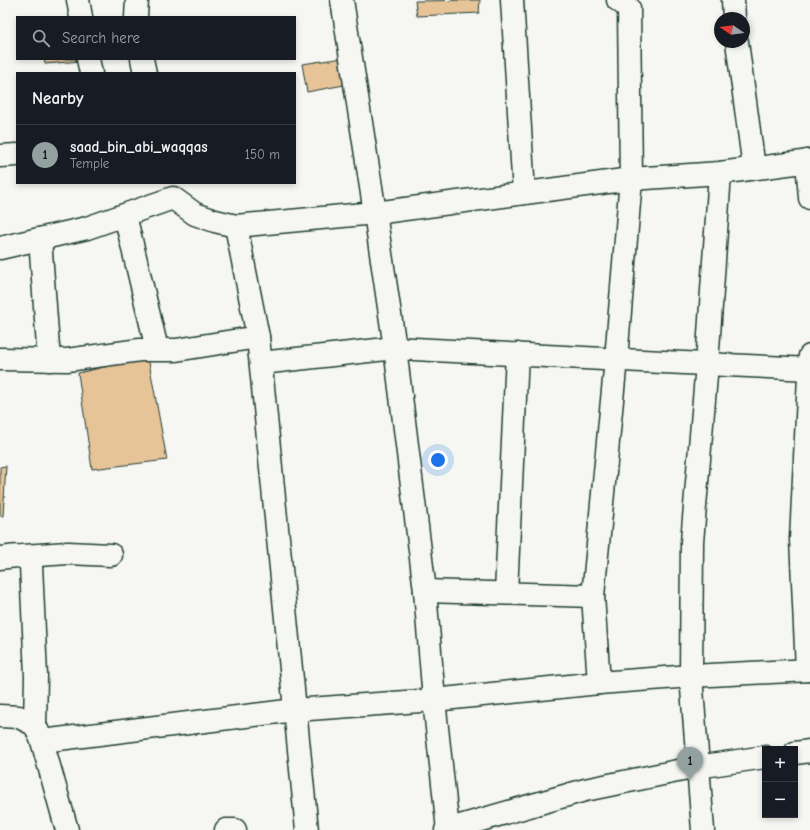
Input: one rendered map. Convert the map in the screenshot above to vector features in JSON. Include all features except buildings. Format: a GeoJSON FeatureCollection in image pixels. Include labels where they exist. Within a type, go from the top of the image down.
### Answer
{"type":"FeatureCollection","features":[{"type":"Feature","properties":{"kind":"street"},"geometry":{"type":"LineString","coordinates":[[78,0],[81,16]]}},
{"type":"Feature","properties":{"kind":"street"},"geometry":{"type":"LineString","coordinates":[[136,16],[137,0]]}},
{"type":"Feature","properties":{"kind":"street"},"geometry":{"type":"LineString","coordinates":[[342,0],[395,348],[425,591],[434,700],[448,830],[585,790],[697,767],[762,757]]}},
{"type":"Feature","properties":{"kind":"street"},"geometry":{"type":"LineString","coordinates":[[512,0],[524,193]]}},
{"type":"Feature","properties":{"kind":"street"},"geometry":{"type":"LineString","coordinates":[[599,683],[593,596],[616,359],[631,180],[629,8],[618,0]]}},
{"type":"Feature","properties":{"kind":"street"},"geometry":{"type":"LineString","coordinates":[[732,0],[733,12]]}},
{"type":"Feature","properties":{"kind":"street"},"geometry":{"type":"LineString","coordinates":[[738,48],[754,168]]}},
{"type":"Feature","properties":{"kind":"street"},"geometry":{"type":"LineString","coordinates":[[88,60],[91,72]]}},
{"type":"Feature","properties":{"kind":"street"},"geometry":{"type":"LineString","coordinates":[[142,60],[145,72]]}},
{"type":"Feature","properties":{"kind":"street"},"geometry":{"type":"LineString","coordinates":[[0,156],[16,154]]}},
{"type":"Feature","properties":{"kind":"street"},"geometry":{"type":"LineString","coordinates":[[0,248],[87,228],[125,215],[170,191],[195,214],[236,226],[375,213],[631,180],[720,173],[809,161],[810,198]]}},
{"type":"Feature","properties":{"kind":"street"},"geometry":{"type":"LineString","coordinates":[[703,830],[691,676],[692,542],[707,364],[720,173]]}},
{"type":"Feature","properties":{"kind":"street"},"geometry":{"type":"LineString","coordinates":[[125,215],[157,349]]}},
{"type":"Feature","properties":{"kind":"street"},"geometry":{"type":"LineString","coordinates":[[236,226],[258,337],[307,830]]}},
{"type":"Feature","properties":{"kind":"street"},"geometry":{"type":"LineString","coordinates":[[40,239],[49,360]]}},
{"type":"Feature","properties":{"kind":"street"},"geometry":{"type":"LineString","coordinates":[[0,359],[67,360],[140,350],[176,350],[258,337]]}},
{"type":"Feature","properties":{"kind":"street"},"geometry":{"type":"LineString","coordinates":[[0,716],[18,717],[38,733],[296,710],[434,700],[599,683],[691,676],[809,670],[801,538],[810,364],[707,364],[395,348],[261,363]]}},
{"type":"Feature","properties":{"kind":"street"},"geometry":{"type":"LineString","coordinates":[[506,594],[517,354]]}},
{"type":"Feature","properties":{"kind":"street"},"geometry":{"type":"LineString","coordinates":[[0,558],[68,553],[110,555]]}},
{"type":"Feature","properties":{"kind":"street"},"geometry":{"type":"LineString","coordinates":[[23,556],[31,565],[38,733],[67,830]]}},
{"type":"Feature","properties":{"kind":"street"},"geometry":{"type":"LineString","coordinates":[[425,591],[593,596]]}},
{"type":"Feature","properties":{"kind":"street"},"geometry":{"type":"LineString","coordinates":[[798,753],[810,751]]}},
{"type":"Feature","properties":{"kind":"street"},"geometry":{"type":"LineString","coordinates":[[226,830],[235,830]]}},
{"type":"Feature","properties":{"kind":"place","name":"saad_bin_abi_waqqas"},"geometry":{"type":"Point","coordinates":[690,780]}}]}
